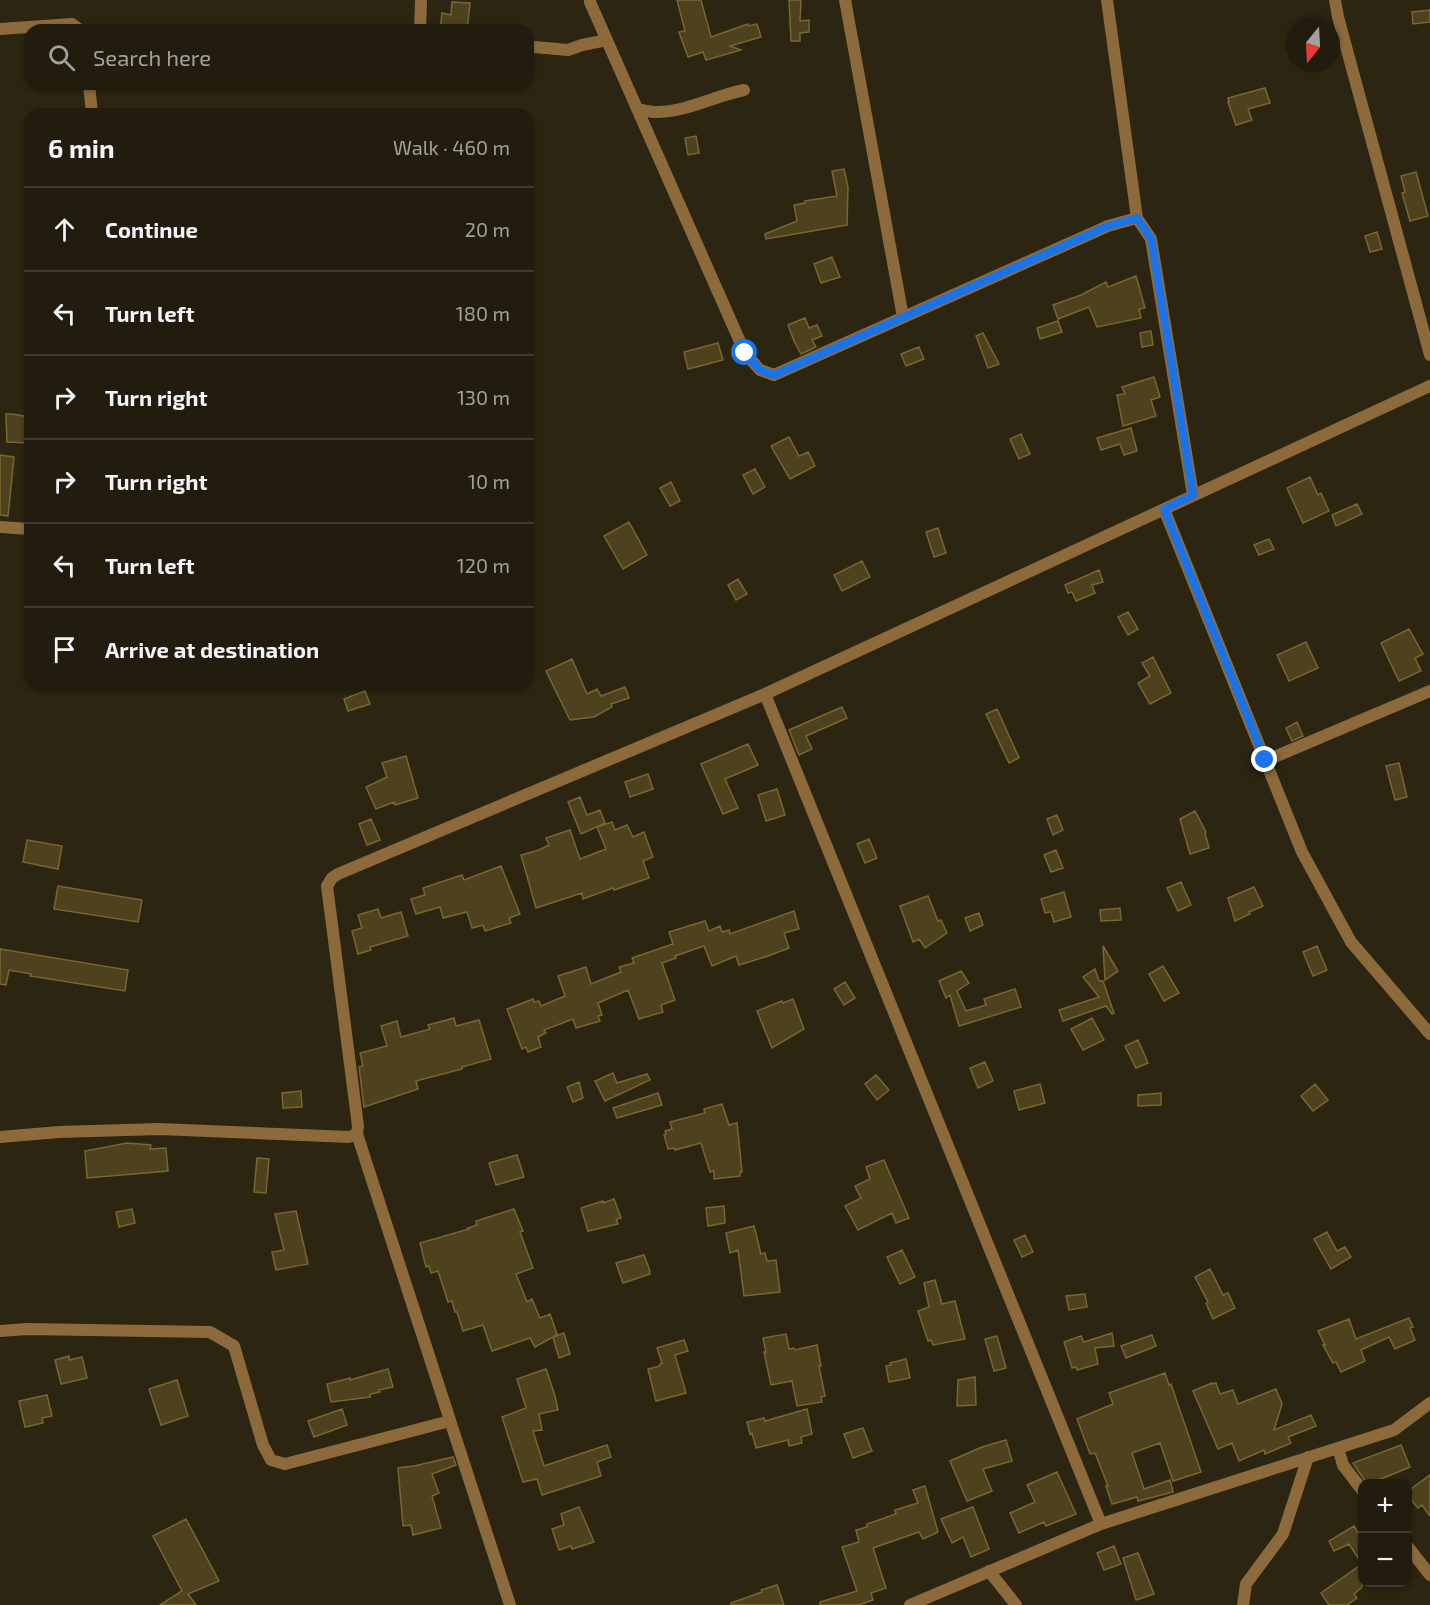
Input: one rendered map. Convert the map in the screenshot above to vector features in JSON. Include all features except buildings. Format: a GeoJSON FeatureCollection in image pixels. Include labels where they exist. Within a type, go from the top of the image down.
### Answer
{"type":"FeatureCollection","features":[{"type":"Feature","properties":{"kind":"street"},"geometry":{"type":"LineString","coordinates":[[420,24],[422,0]]}},
{"type":"Feature","properties":{"kind":"street"},"geometry":{"type":"LineString","coordinates":[[590,0],[745,353],[760,370],[774,375],[1108,226],[1137,218]]}},
{"type":"Feature","properties":{"kind":"street"},"geometry":{"type":"LineString","coordinates":[[845,0],[903,317]]}},
{"type":"Feature","properties":{"kind":"street"},"geometry":{"type":"LineString","coordinates":[[1107,0],[1137,218],[1151,239],[1193,495]]}},
{"type":"Feature","properties":{"kind":"street"},"geometry":{"type":"LineString","coordinates":[[1335,0],[1430,355]]}},
{"type":"Feature","properties":{"kind":"street"},"geometry":{"type":"LineString","coordinates":[[0,29],[24,27]]}},
{"type":"Feature","properties":{"kind":"street"},"geometry":{"type":"LineString","coordinates":[[534,47],[568,50],[607,40]]}},
{"type":"Feature","properties":{"kind":"street"},"geometry":{"type":"LineString","coordinates":[[90,90],[91,108]]}},
{"type":"Feature","properties":{"kind":"street"},"geometry":{"type":"LineString","coordinates":[[637,109],[656,112],[686,108],[744,90]]}},
{"type":"Feature","properties":{"kind":"street"},"geometry":{"type":"LineString","coordinates":[[510,1605],[357,1134],[358,1126],[327,886],[332,878],[765,694],[1430,386]]}},
{"type":"Feature","properties":{"kind":"street"},"geometry":{"type":"LineString","coordinates":[[1164,509],[1302,852],[1351,942],[1430,1034]]}},
{"type":"Feature","properties":{"kind":"street"},"geometry":{"type":"LineString","coordinates":[[0,527],[24,529]]}},
{"type":"Feature","properties":{"kind":"street"},"geometry":{"type":"LineString","coordinates":[[1265,760],[1430,691]]}},
{"type":"Feature","properties":{"kind":"street"},"geometry":{"type":"LineString","coordinates":[[765,694],[1101,1524]]}},
{"type":"Feature","properties":{"kind":"street"},"geometry":{"type":"LineString","coordinates":[[0,1137],[59,1132],[159,1129],[349,1137],[357,1134]]}},
{"type":"Feature","properties":{"kind":"street"},"geometry":{"type":"LineString","coordinates":[[0,1331],[27,1329],[210,1332],[234,1346],[263,1445],[271,1460],[285,1464],[450,1421]]}},
{"type":"Feature","properties":{"kind":"street"},"geometry":{"type":"LineString","coordinates":[[910,1605],[1101,1524],[1394,1430],[1430,1403]]}},
{"type":"Feature","properties":{"kind":"street"},"geometry":{"type":"LineString","coordinates":[[1338,1448],[1343,1465],[1358,1485]]}},
{"type":"Feature","properties":{"kind":"street"},"geometry":{"type":"LineString","coordinates":[[1243,1605],[1245,1584],[1283,1534],[1308,1457]]}},
{"type":"Feature","properties":{"kind":"street"},"geometry":{"type":"LineString","coordinates":[[1412,1553],[1430,1575]]}},
{"type":"Feature","properties":{"kind":"street"},"geometry":{"type":"LineString","coordinates":[[989,1571],[1016,1605]]}},
{"type":"Feature","properties":{"kind":"route"},"geometry":{"type":"LineString","coordinates":[[745,353],[760,370],[774,375],[1108,226],[1137,218],[1151,239],[1193,495],[1164,509],[1265,760]]}}]}
